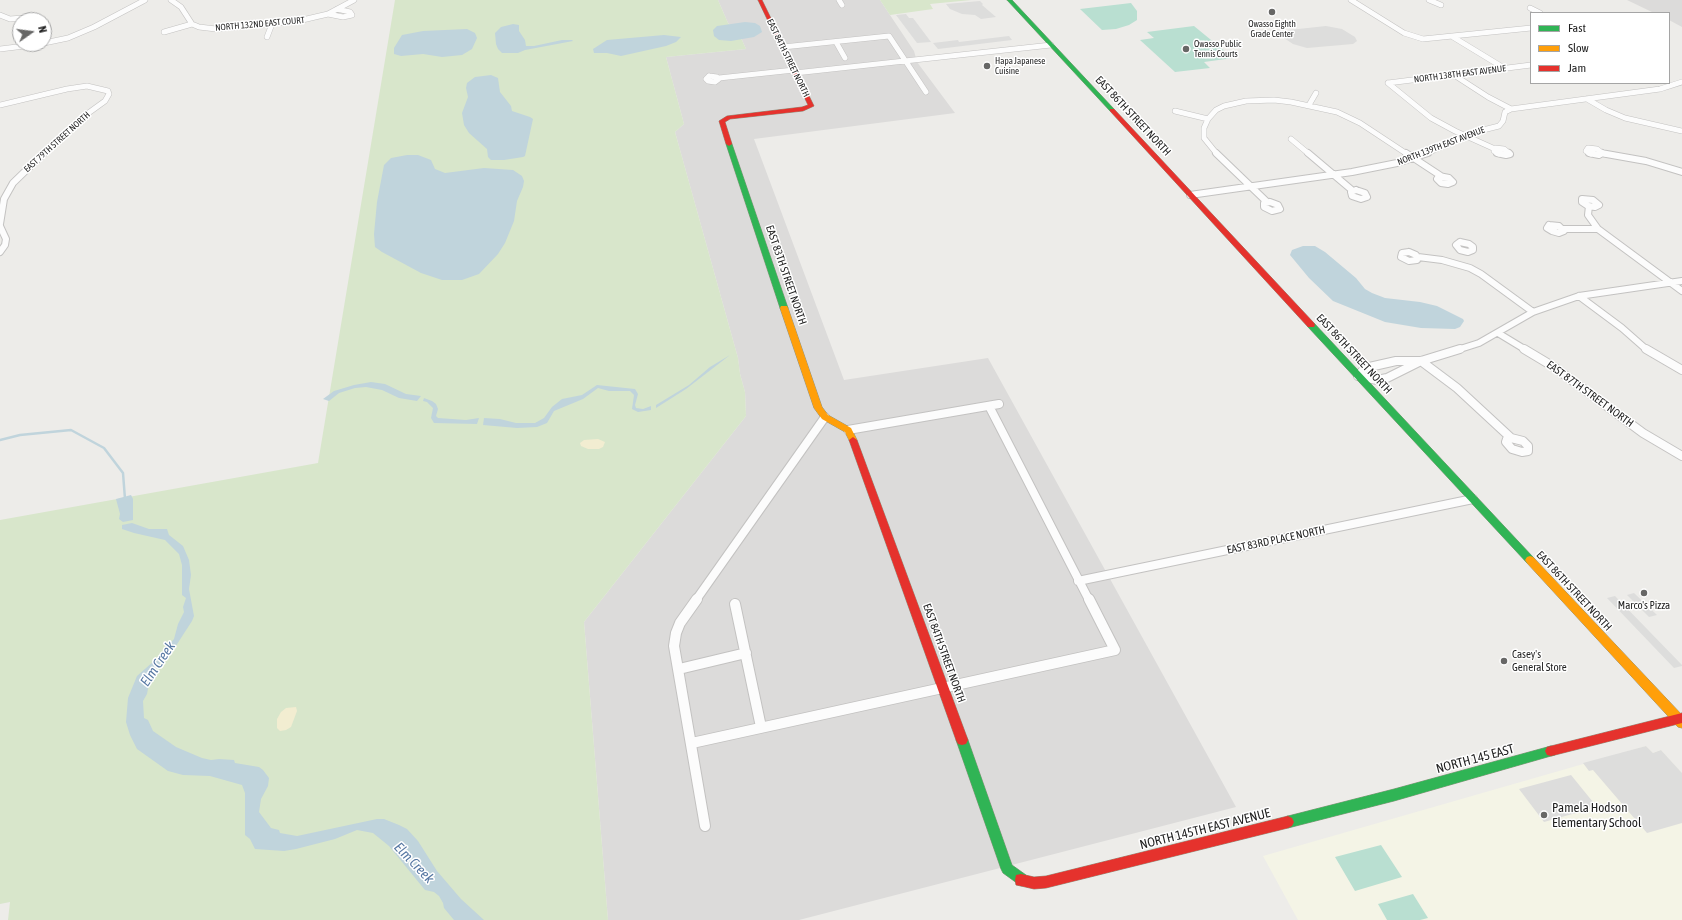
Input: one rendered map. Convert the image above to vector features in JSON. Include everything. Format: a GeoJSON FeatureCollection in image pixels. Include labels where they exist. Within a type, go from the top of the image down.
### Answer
{"type":"FeatureCollection","features":[{"type":"Feature","properties":{"kind":"street"},"geometry":{"type":"LineString","coordinates":[[52,41],[68,38],[94,28],[118,13],[145,0]]}},
{"type":"Feature","properties":{"kind":"street"},"geometry":{"type":"LineString","coordinates":[[164,32],[192,24],[181,7],[171,0]]}},
{"type":"Feature","properties":{"kind":"street"},"geometry":{"type":"LineString","coordinates":[[328,14],[354,0]]}},
{"type":"Feature","properties":{"kind":"street","name":"EAST 84TH STREET NORTH"},"geometry":{"type":"LineString","coordinates":[[729,117],[808,108],[811,104],[760,0]]}},
{"type":"Feature","properties":{"kind":"street","name":"EAST 86TH STREET NORTH"},"geometry":{"type":"LineString","coordinates":[[1009,0],[1358,376],[1681,720]]}},
{"type":"Feature","properties":{"kind":"street"},"geometry":{"type":"LineString","coordinates":[[1352,0],[1404,33],[1423,39],[1530,28]]}},
{"type":"Feature","properties":{"kind":"street"},"geometry":{"type":"LineString","coordinates":[[1429,0],[1441,4]]}},
{"type":"Feature","properties":{"kind":"street"},"geometry":{"type":"LineString","coordinates":[[1530,8],[1538,12]]}},
{"type":"Feature","properties":{"kind":"street"},"geometry":{"type":"LineString","coordinates":[[328,14],[343,17],[352,15],[350,12],[337,9]]}},
{"type":"Feature","properties":{"kind":"street","name":"NORTH 132ND EAST COURT"},"geometry":{"type":"LineString","coordinates":[[192,24],[199,27],[216,29],[303,20],[328,14]]}},
{"type":"Feature","properties":{"kind":"street"},"geometry":{"type":"LineString","coordinates":[[0,15],[12,18]]}},
{"type":"Feature","properties":{"kind":"street"},"geometry":{"type":"LineString","coordinates":[[267,37],[272,24]]}},
{"type":"Feature","properties":{"kind":"street"},"geometry":{"type":"LineString","coordinates":[[783,47],[889,36],[926,92]]}},
{"type":"Feature","properties":{"kind":"street"},"geometry":{"type":"LineString","coordinates":[[1453,37],[1504,68]]}},
{"type":"Feature","properties":{"kind":"street"},"geometry":{"type":"LineString","coordinates":[[836,42],[845,58]]}},
{"type":"Feature","properties":{"kind":"street"},"geometry":{"type":"LineString","coordinates":[[719,78],[1048,42]]}},
{"type":"Feature","properties":{"kind":"street"},"geometry":{"type":"LineString","coordinates":[[0,49],[12,48]]}},
{"type":"Feature","properties":{"kind":"street","name":"NORTH 138TH EAST AVENUE"},"geometry":{"type":"LineString","coordinates":[[1467,136],[1431,118],[1388,83],[1530,65]]}},
{"type":"Feature","properties":{"kind":"street"},"geometry":{"type":"LineString","coordinates":[[1454,75],[1488,97],[1511,109],[1660,89],[1682,82]]}},
{"type":"Feature","properties":{"kind":"street","name":"EAST 79TH STREET NORTH"},"geometry":{"type":"LineString","coordinates":[[0,106],[78,87],[95,87],[104,89],[108,91],[109,94],[105,101],[87,114],[44,152],[13,184],[4,199],[0,225],[6,239],[5,245],[0,252]]}},
{"type":"Feature","properties":{"kind":"street"},"geometry":{"type":"LineString","coordinates":[[1308,105],[1316,93]]}},
{"type":"Feature","properties":{"kind":"street"},"geometry":{"type":"LineString","coordinates":[[1587,98],[1606,110],[1625,118],[1682,131]]}},
{"type":"Feature","properties":{"kind":"street"},"geometry":{"type":"LineString","coordinates":[[1267,202],[1206,142],[1203,131],[1208,119],[1216,110],[1224,106],[1246,101],[1274,100],[1308,105],[1337,112],[1353,119],[1441,176]]}},
{"type":"Feature","properties":{"kind":"street","name":"NORTH 139TH EAST AVENUE"},"geometry":{"type":"LineString","coordinates":[[1190,195],[1333,175],[1384,166],[1414,158],[1467,136],[1499,126],[1503,121],[1505,112],[1511,109]]}},
{"type":"Feature","properties":{"kind":"street"},"geometry":{"type":"LineString","coordinates":[[1175,111],[1208,119]]}},
{"type":"Feature","properties":{"kind":"street","name":"EAST 83TH STREET NORTH"},"geometry":{"type":"LineString","coordinates":[[729,117],[722,121],[722,125],[818,408],[825,416],[848,430]]}},
{"type":"Feature","properties":{"kind":"street"},"geometry":{"type":"LineString","coordinates":[[1467,136],[1495,149]]}},
{"type":"Feature","properties":{"kind":"street"},"geometry":{"type":"LineString","coordinates":[[1291,139],[1353,191]]}},
{"type":"Feature","properties":{"kind":"street"},"geometry":{"type":"LineString","coordinates":[[1602,153],[1646,161],[1682,172]]}},
{"type":"Feature","properties":{"kind":"street"},"geometry":{"type":"LineString","coordinates":[[1589,206],[1588,215],[1598,229],[1682,291]]}},
{"type":"Feature","properties":{"kind":"street"},"geometry":{"type":"LineString","coordinates":[[1563,229],[1598,229]]}},
{"type":"Feature","properties":{"kind":"street"},"geometry":{"type":"LineString","coordinates":[[1457,263],[1463,251]]}},
{"type":"Feature","properties":{"kind":"street"},"geometry":{"type":"LineString","coordinates":[[1418,257],[1457,263],[1481,274],[1533,312]]}},
{"type":"Feature","properties":{"kind":"street"},"geometry":{"type":"LineString","coordinates":[[1511,438],[1456,388],[1421,361],[1396,361],[1365,368],[1358,376],[1377,380],[1387,378],[1421,361],[1478,343],[1533,312],[1579,296],[1682,281]]}},
{"type":"Feature","properties":{"kind":"street"},"geometry":{"type":"LineString","coordinates":[[1579,296],[1622,328],[1651,353],[1682,370]]}},
{"type":"Feature","properties":{"kind":"street","name":"EAST 87TH STREET NORTH"},"geometry":{"type":"LineString","coordinates":[[1498,333],[1554,367],[1643,433],[1682,456]]}},
{"type":"Feature","properties":{"kind":"street"},"geometry":{"type":"LineString","coordinates":[[848,430],[999,404]]}},
{"type":"Feature","properties":{"kind":"street"},"geometry":{"type":"LineString","coordinates":[[692,743],[1115,650],[1078,581],[989,406]]}},
{"type":"Feature","properties":{"kind":"street"},"geometry":{"type":"LineString","coordinates":[[705,826],[692,743],[674,646],[676,633],[680,623],[825,416]]}},
{"type":"Feature","properties":{"kind":"street","name":"EAST 84TH STREET NORTH"},"geometry":{"type":"LineString","coordinates":[[848,430],[852,435],[944,687],[1002,857],[1007,869],[1021,880]]}},
{"type":"Feature","properties":{"kind":"street","name":"EAST 83RD PLACE NORTH"},"geometry":{"type":"LineString","coordinates":[[1078,581],[1473,499]]}},
{"type":"Feature","properties":{"kind":"street"},"geometry":{"type":"LineString","coordinates":[[735,604],[761,727]]}},
{"type":"Feature","properties":{"kind":"street"},"geometry":{"type":"LineString","coordinates":[[679,669],[746,653]]}},
{"type":"Feature","properties":{"kind":"street","name":"NORTH 145 EAST"},"geometry":{"type":"LineString","coordinates":[[1394,795],[1490,768],[1681,720]]}},
{"type":"Feature","properties":{"kind":"street","name":"NORTH 145TH EAST AVENUE"},"geometry":{"type":"LineString","coordinates":[[1021,880],[1034,883],[1046,882],[1394,795]]}},
{"type":"Feature","properties":{"kind":"shaded area"},"geometry":{"type":"Polygon","coordinates":[[[718,0],[880,0],[914,51],[917,62],[955,113],[754,139],[844,380],[988,358],[1236,807],[799,920],[608,920],[584,622],[746,416],[745,392],[740,374],[738,358],[675,132],[684,124],[666,57],[746,49],[742,40],[728,23],[718,0]]]}},
{"type":"Feature","properties":{"kind":"shaded area"},"geometry":{"type":"Polygon","coordinates":[[[1627,0],[1682,0],[1682,27],[1670,21],[1670,12],[1652,12],[1627,0]]]}},
{"type":"Feature","properties":{"kind":"shaded area"},"geometry":{"type":"Polygon","coordinates":[[[980,1],[983,4],[982,5],[996,17],[981,19],[975,15],[962,14],[950,9],[946,4],[980,1]]]}},
{"type":"Feature","properties":{"kind":"shaded area"},"geometry":{"type":"Polygon","coordinates":[[[906,14],[909,18],[913,18],[931,42],[917,43],[896,15],[906,14]]]}},
{"type":"Feature","properties":{"kind":"shaded area"},"geometry":{"type":"Polygon","coordinates":[[[1326,26],[1342,29],[1355,37],[1357,41],[1353,44],[1307,48],[1293,44],[1284,38],[1282,33],[1289,30],[1326,26]]]}},
{"type":"Feature","properties":{"kind":"shaded area"},"geometry":{"type":"Polygon","coordinates":[[[1009,36],[1012,40],[938,49],[933,43],[958,40],[959,42],[1009,36]]]}},
{"type":"Feature","properties":{"kind":"shaded area"},"geometry":{"type":"Polygon","coordinates":[[[1634,593],[1657,615],[1649,617],[1627,595],[1634,593]]]}},
{"type":"Feature","properties":{"kind":"shaded area"},"geometry":{"type":"Polygon","coordinates":[[[1615,596],[1682,666],[1674,668],[1607,598],[1615,596]]]}},
{"type":"Feature","properties":{"kind":"shaded area","name":"Pamela Hodson Elementary School"},"geometry":{"type":"Polygon","coordinates":[[[1646,746],[1653,753],[1661,750],[1682,773],[1682,920],[1298,920],[1263,856],[1646,746]]]}},
{"type":"Feature","properties":{"kind":"shaded area"},"geometry":{"type":"Polygon","coordinates":[[[1646,746],[1653,753],[1661,750],[1682,773],[1682,823],[1647,833],[1593,770],[1589,771],[1583,763],[1646,746]]]}},
{"type":"Feature","properties":{"kind":"shaded area"},"geometry":{"type":"Polygon","coordinates":[[[1571,775],[1597,807],[1544,822],[1519,789],[1571,775]]]}},
{"type":"Feature","properties":{"kind":"green space"},"geometry":{"type":"Polygon","coordinates":[[[395,0],[718,0],[728,23],[742,40],[746,49],[666,57],[684,124],[675,132],[738,358],[740,374],[745,392],[746,416],[584,622],[608,920],[8,920],[10,902],[0,904],[0,520],[318,463],[395,0]]]}},
{"type":"Feature","properties":{"kind":"green space"},"geometry":{"type":"Polygon","coordinates":[[[880,0],[971,0],[930,4],[933,9],[890,15],[880,0]]]}},
{"type":"Feature","properties":{"kind":"green space"},"geometry":{"type":"Polygon","coordinates":[[[1131,3],[1137,11],[1137,20],[1129,25],[1116,29],[1102,30],[1080,9],[1131,3]]]}},
{"type":"Feature","properties":{"kind":"green space","name":"Owasso Public Tennis Courts"},"geometry":{"type":"Polygon","coordinates":[[[1194,26],[1233,58],[1204,62],[1210,68],[1175,72],[1140,40],[1154,38],[1147,32],[1194,26]]]}},
{"type":"Feature","properties":{"kind":"green space"},"geometry":{"type":"Polygon","coordinates":[[[1381,845],[1402,877],[1355,891],[1335,857],[1381,845]]]}},
{"type":"Feature","properties":{"kind":"green space"},"geometry":{"type":"Polygon","coordinates":[[[1413,894],[1428,918],[1420,920],[1387,920],[1378,904],[1413,894]]]}},
{"type":"Feature","properties":{"kind":"sand"},"geometry":{"type":"Polygon","coordinates":[[[598,439],[605,442],[603,447],[599,449],[588,449],[581,446],[580,443],[584,440],[598,439]]]}},
{"type":"Feature","properties":{"kind":"sand"},"geometry":{"type":"Polygon","coordinates":[[[296,707],[297,711],[291,727],[280,731],[277,728],[277,719],[281,712],[286,708],[296,707]]]}},
{"type":"Feature","properties":{"kind":"water"},"geometry":{"type":"Polygon","coordinates":[[[745,22],[755,23],[760,26],[762,32],[754,37],[731,41],[719,40],[714,36],[713,30],[717,26],[745,22]]]}},
{"type":"Feature","properties":{"kind":"water"},"geometry":{"type":"Polygon","coordinates":[[[513,24],[519,25],[519,31],[525,40],[526,46],[534,46],[562,40],[573,41],[525,50],[518,53],[502,53],[496,44],[495,33],[501,27],[513,24]]]}},
{"type":"Feature","properties":{"kind":"water"},"geometry":{"type":"Polygon","coordinates":[[[467,29],[475,33],[477,38],[472,49],[462,55],[442,57],[423,54],[401,56],[394,54],[394,48],[402,35],[423,31],[467,29]]]}},
{"type":"Feature","properties":{"kind":"water"},"geometry":{"type":"Polygon","coordinates":[[[664,35],[681,37],[676,42],[666,46],[621,56],[607,53],[594,53],[593,49],[607,40],[664,35]]]}},
{"type":"Feature","properties":{"kind":"water"},"geometry":{"type":"Polygon","coordinates":[[[491,75],[498,78],[500,92],[511,106],[512,111],[533,119],[525,156],[523,157],[504,160],[491,160],[488,157],[487,149],[469,133],[464,125],[462,113],[468,97],[466,88],[467,83],[475,77],[491,75]]]}},
{"type":"Feature","properties":{"kind":"water"},"geometry":{"type":"Polygon","coordinates":[[[407,155],[418,155],[431,160],[435,169],[445,173],[484,168],[513,170],[522,176],[524,181],[523,187],[517,201],[514,221],[505,243],[498,254],[479,274],[462,280],[442,280],[421,273],[375,247],[374,234],[377,202],[384,165],[391,158],[407,155]]]}},
{"type":"Feature","properties":{"kind":"water"},"geometry":{"type":"Polygon","coordinates":[[[1303,246],[1315,246],[1325,252],[1356,278],[1365,289],[1372,293],[1385,298],[1420,302],[1437,306],[1463,319],[1464,321],[1460,327],[1455,329],[1421,328],[1385,322],[1333,301],[1309,278],[1290,255],[1292,250],[1303,246]]]}},
{"type":"Feature","properties":{"kind":"water"},"geometry":{"type":"Polygon","coordinates":[[[730,355],[686,389],[656,408],[656,405],[689,385],[710,367],[730,355]]]}},
{"type":"Feature","properties":{"kind":"water"},"geometry":{"type":"Polygon","coordinates":[[[371,382],[385,384],[406,394],[421,396],[417,401],[399,398],[382,390],[366,387],[355,388],[339,393],[329,401],[323,399],[334,391],[371,382]]]}},
{"type":"Feature","properties":{"kind":"water"},"geometry":{"type":"Polygon","coordinates":[[[597,385],[635,389],[638,394],[635,405],[636,408],[643,409],[651,406],[651,410],[638,412],[632,409],[634,395],[630,391],[609,391],[598,388],[583,399],[554,411],[547,423],[537,427],[517,428],[483,425],[484,418],[500,419],[516,423],[535,423],[544,418],[552,407],[562,399],[582,395],[597,385]]]}},
{"type":"Feature","properties":{"kind":"water"},"geometry":{"type":"Polygon","coordinates":[[[424,398],[436,404],[438,409],[436,416],[438,418],[466,420],[479,418],[477,424],[434,423],[431,418],[433,408],[427,402],[423,401],[424,398]]]}},
{"type":"Feature","properties":{"kind":"water"},"geometry":{"type":"Polygon","coordinates":[[[131,495],[133,499],[133,520],[123,522],[119,519],[120,514],[116,499],[131,495]]]}},
{"type":"Feature","properties":{"kind":"water"},"geometry":{"type":"Polygon","coordinates":[[[132,523],[149,529],[167,529],[169,535],[183,546],[189,560],[191,575],[189,589],[194,616],[170,655],[155,668],[150,678],[147,694],[143,701],[144,718],[148,720],[153,731],[176,747],[202,758],[211,760],[234,760],[235,763],[259,767],[263,770],[269,778],[268,786],[261,799],[259,812],[271,828],[279,830],[280,833],[297,836],[377,819],[384,819],[407,829],[418,841],[437,871],[461,899],[484,920],[454,920],[444,908],[439,896],[434,892],[425,890],[389,846],[373,833],[357,830],[335,839],[284,851],[255,849],[250,839],[245,835],[245,793],[242,785],[210,776],[183,775],[168,771],[137,749],[130,735],[126,722],[128,698],[137,676],[154,661],[174,639],[178,624],[184,612],[183,607],[186,598],[182,595],[182,565],[179,554],[165,540],[122,529],[122,525],[132,523]]]}},
{"type":"Feature","properties":{"kind":"waterway","name":"Elm Creek"},"geometry":{"type":"LineString","coordinates":[[0,440],[20,435],[71,430],[104,448],[123,473],[125,499]]}},
{"type":"Feature","properties":{"kind":"traffic: fast"},"geometry":{"type":"LineString","coordinates":[[1009,0],[1112,110]]}},
{"type":"Feature","properties":{"kind":"traffic: fast"},"geometry":{"type":"LineString","coordinates":[[729,144],[784,308]]}},
{"type":"Feature","properties":{"kind":"traffic: fast"},"geometry":{"type":"LineString","coordinates":[[1311,325],[1530,560]]}},
{"type":"Feature","properties":{"kind":"traffic: fast"},"geometry":{"type":"LineString","coordinates":[[962,740],[1007,869],[1021,880]]}},
{"type":"Feature","properties":{"kind":"traffic: fast"},"geometry":{"type":"LineString","coordinates":[[1288,822],[1394,795],[1551,751]]}},
{"type":"Feature","properties":{"kind":"traffic: slow"},"geometry":{"type":"LineString","coordinates":[[784,308],[818,408],[825,417],[848,430],[853,440]]}},
{"type":"Feature","properties":{"kind":"traffic: slow"},"geometry":{"type":"LineString","coordinates":[[1530,560],[1682,723]]}},
{"type":"Feature","properties":{"kind":"traffic: jam"},"geometry":{"type":"LineString","coordinates":[[729,144],[722,121],[729,117],[803,109],[811,106],[760,0]]}},
{"type":"Feature","properties":{"kind":"traffic: jam"},"geometry":{"type":"LineString","coordinates":[[1112,110],[1311,325]]}},
{"type":"Feature","properties":{"kind":"traffic: jam"},"geometry":{"type":"LineString","coordinates":[[853,440],[962,740]]}},
{"type":"Feature","properties":{"kind":"traffic: jam"},"geometry":{"type":"LineString","coordinates":[[1551,751],[1682,718]]}},
{"type":"Feature","properties":{"kind":"traffic: jam"},"geometry":{"type":"LineString","coordinates":[[1021,880],[1034,883],[1046,882],[1288,822]]}},
{"type":"Feature","properties":{"kind":"place","name":"Owasso Eighth Grade Center"},"geometry":{"type":"Point","coordinates":[1272,12]}},
{"type":"Feature","properties":{"kind":"place","name":"Owasso Public Tennis Courts"},"geometry":{"type":"Point","coordinates":[1186,49]}},
{"type":"Feature","properties":{"kind":"place","name":"Hapa Japanese Cuisine"},"geometry":{"type":"Point","coordinates":[987,66]}},
{"type":"Feature","properties":{"kind":"place","name":"Marco's Pizza"},"geometry":{"type":"Point","coordinates":[1644,593]}},
{"type":"Feature","properties":{"kind":"place","name":"Casey's General Store"},"geometry":{"type":"Point","coordinates":[1504,661]}},
{"type":"Feature","properties":{"kind":"place","name":"Pamela Hodson Elementary School"},"geometry":{"type":"Point","coordinates":[1544,815]}}]}
